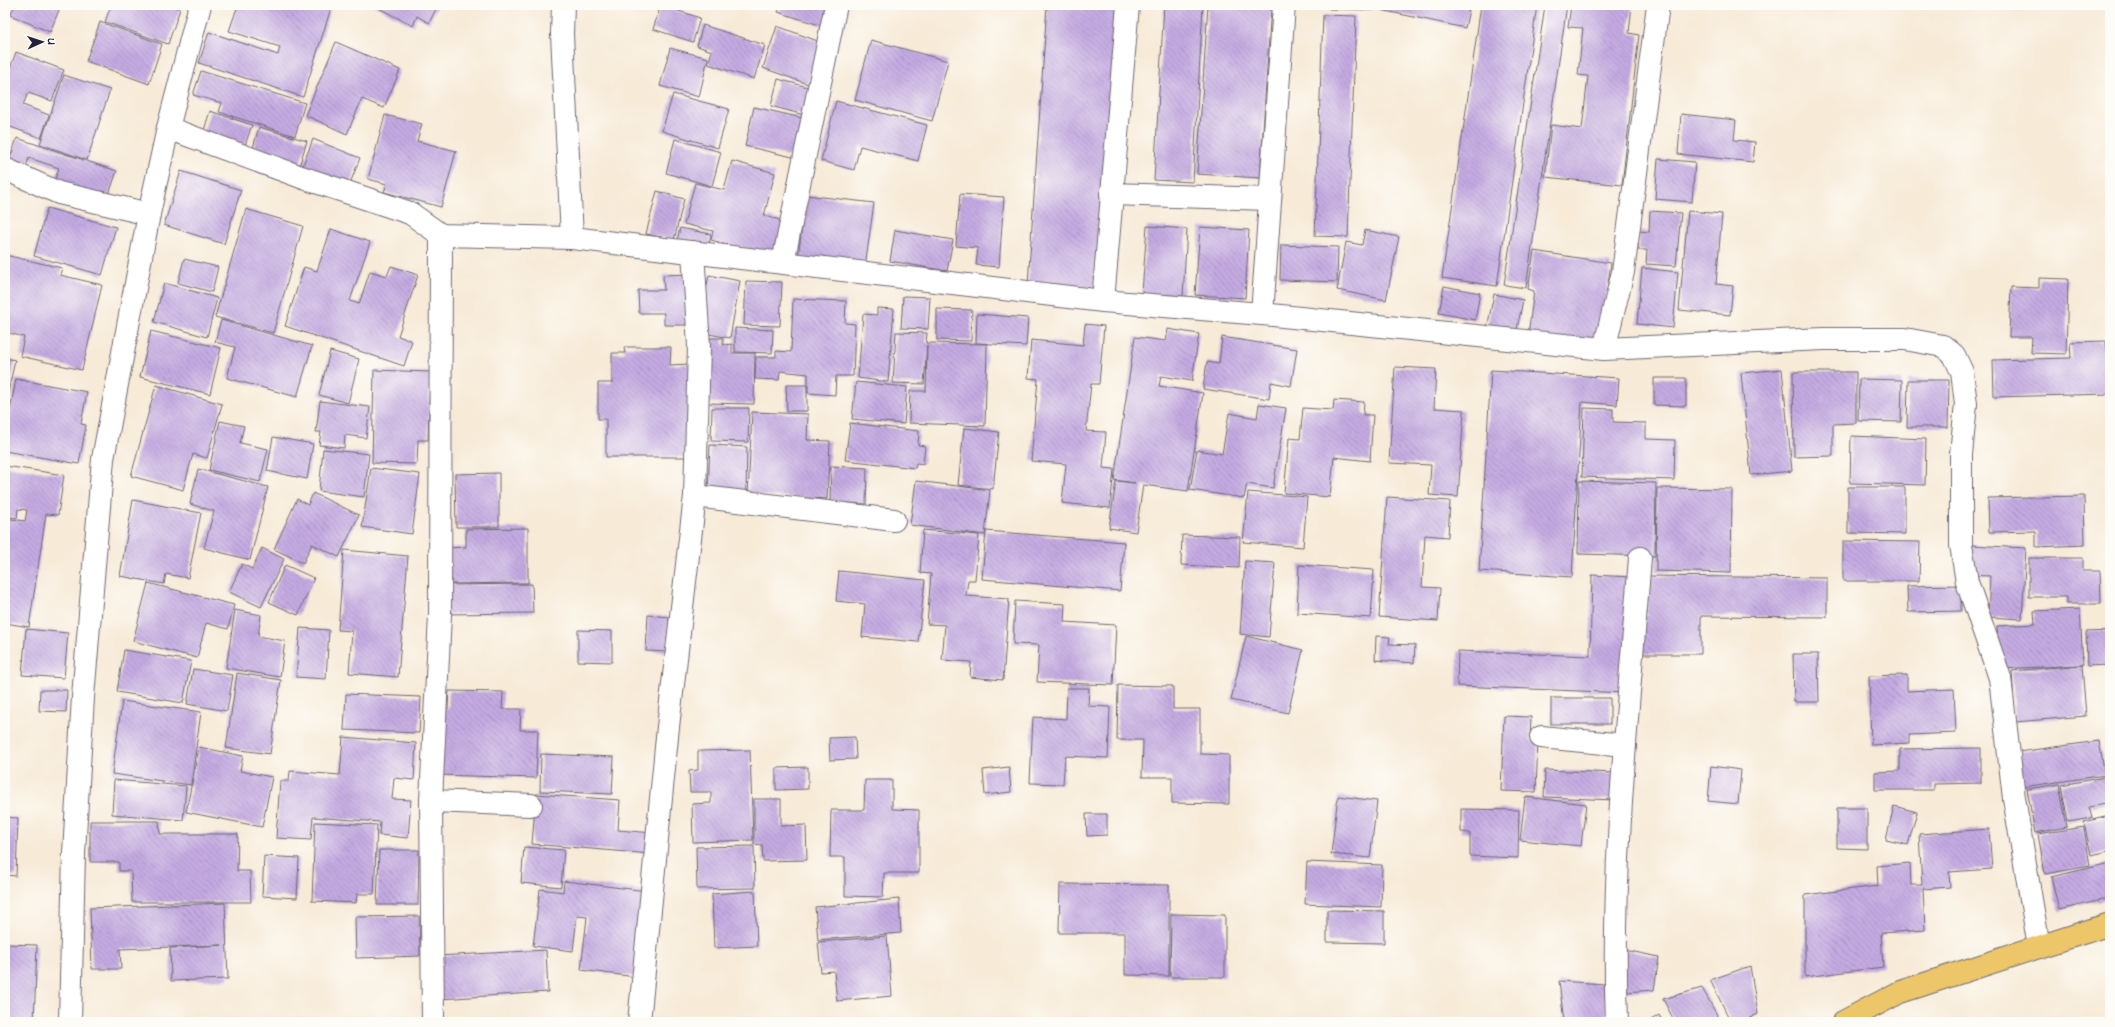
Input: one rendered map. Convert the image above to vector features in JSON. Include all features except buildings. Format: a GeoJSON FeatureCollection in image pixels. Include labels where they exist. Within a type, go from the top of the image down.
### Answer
{"type":"FeatureCollection","features":[{"type":"Feature","properties":{"kind":"highway"},"geometry":{"type":"LineString","coordinates":[[1843,1022],[1900,992],[2110,924]]}},
{"type":"Feature","properties":{"kind":"street"},"geometry":{"type":"LineString","coordinates":[[70,1022],[74,846],[83,697],[103,459],[149,214],[168,128],[200,5]]}},
{"type":"Feature","properties":{"kind":"street"},"geometry":{"type":"LineString","coordinates":[[563,5],[562,34],[572,238]]}},
{"type":"Feature","properties":{"kind":"street"},"geometry":{"type":"LineString","coordinates":[[783,262],[836,5]]}},
{"type":"Feature","properties":{"kind":"street"},"geometry":{"type":"LineString","coordinates":[[1103,301],[1128,5]]}},
{"type":"Feature","properties":{"kind":"street"},"geometry":{"type":"LineString","coordinates":[[1262,314],[1284,5]]}},
{"type":"Feature","properties":{"kind":"street"},"geometry":{"type":"LineString","coordinates":[[1604,349],[1623,272],[1658,5]]}},
{"type":"Feature","properties":{"kind":"street"},"geometry":{"type":"LineString","coordinates":[[168,128],[301,177],[410,213],[442,235],[572,238],[1103,301],[1262,314],[1604,349],[1824,339],[1905,339],[1943,346],[1954,355],[1962,372],[1966,404],[1961,454],[1961,545],[1967,582],[2000,678],[2014,798],[2039,947]]}},
{"type":"Feature","properties":{"kind":"street"},"geometry":{"type":"LineString","coordinates":[[5,169],[59,193],[149,214]]}},
{"type":"Feature","properties":{"kind":"street"},"geometry":{"type":"LineString","coordinates":[[1111,194],[1269,199]]}},
{"type":"Feature","properties":{"kind":"street"},"geometry":{"type":"LineString","coordinates":[[433,1022],[430,801],[440,615],[442,235]]}},
{"type":"Feature","properties":{"kind":"street"},"geometry":{"type":"LineString","coordinates":[[639,1022],[668,727],[695,496],[699,346],[693,252]]}},
{"type":"Feature","properties":{"kind":"street"},"geometry":{"type":"LineString","coordinates":[[695,496],[894,520]]}},
{"type":"Feature","properties":{"kind":"street"},"geometry":{"type":"LineString","coordinates":[[1617,1022],[1614,955],[1625,746],[1640,558]]}},
{"type":"Feature","properties":{"kind":"street"},"geometry":{"type":"LineString","coordinates":[[1541,736],[1625,746]]}},
{"type":"Feature","properties":{"kind":"street"},"geometry":{"type":"LineString","coordinates":[[430,801],[531,804]]}}]}
